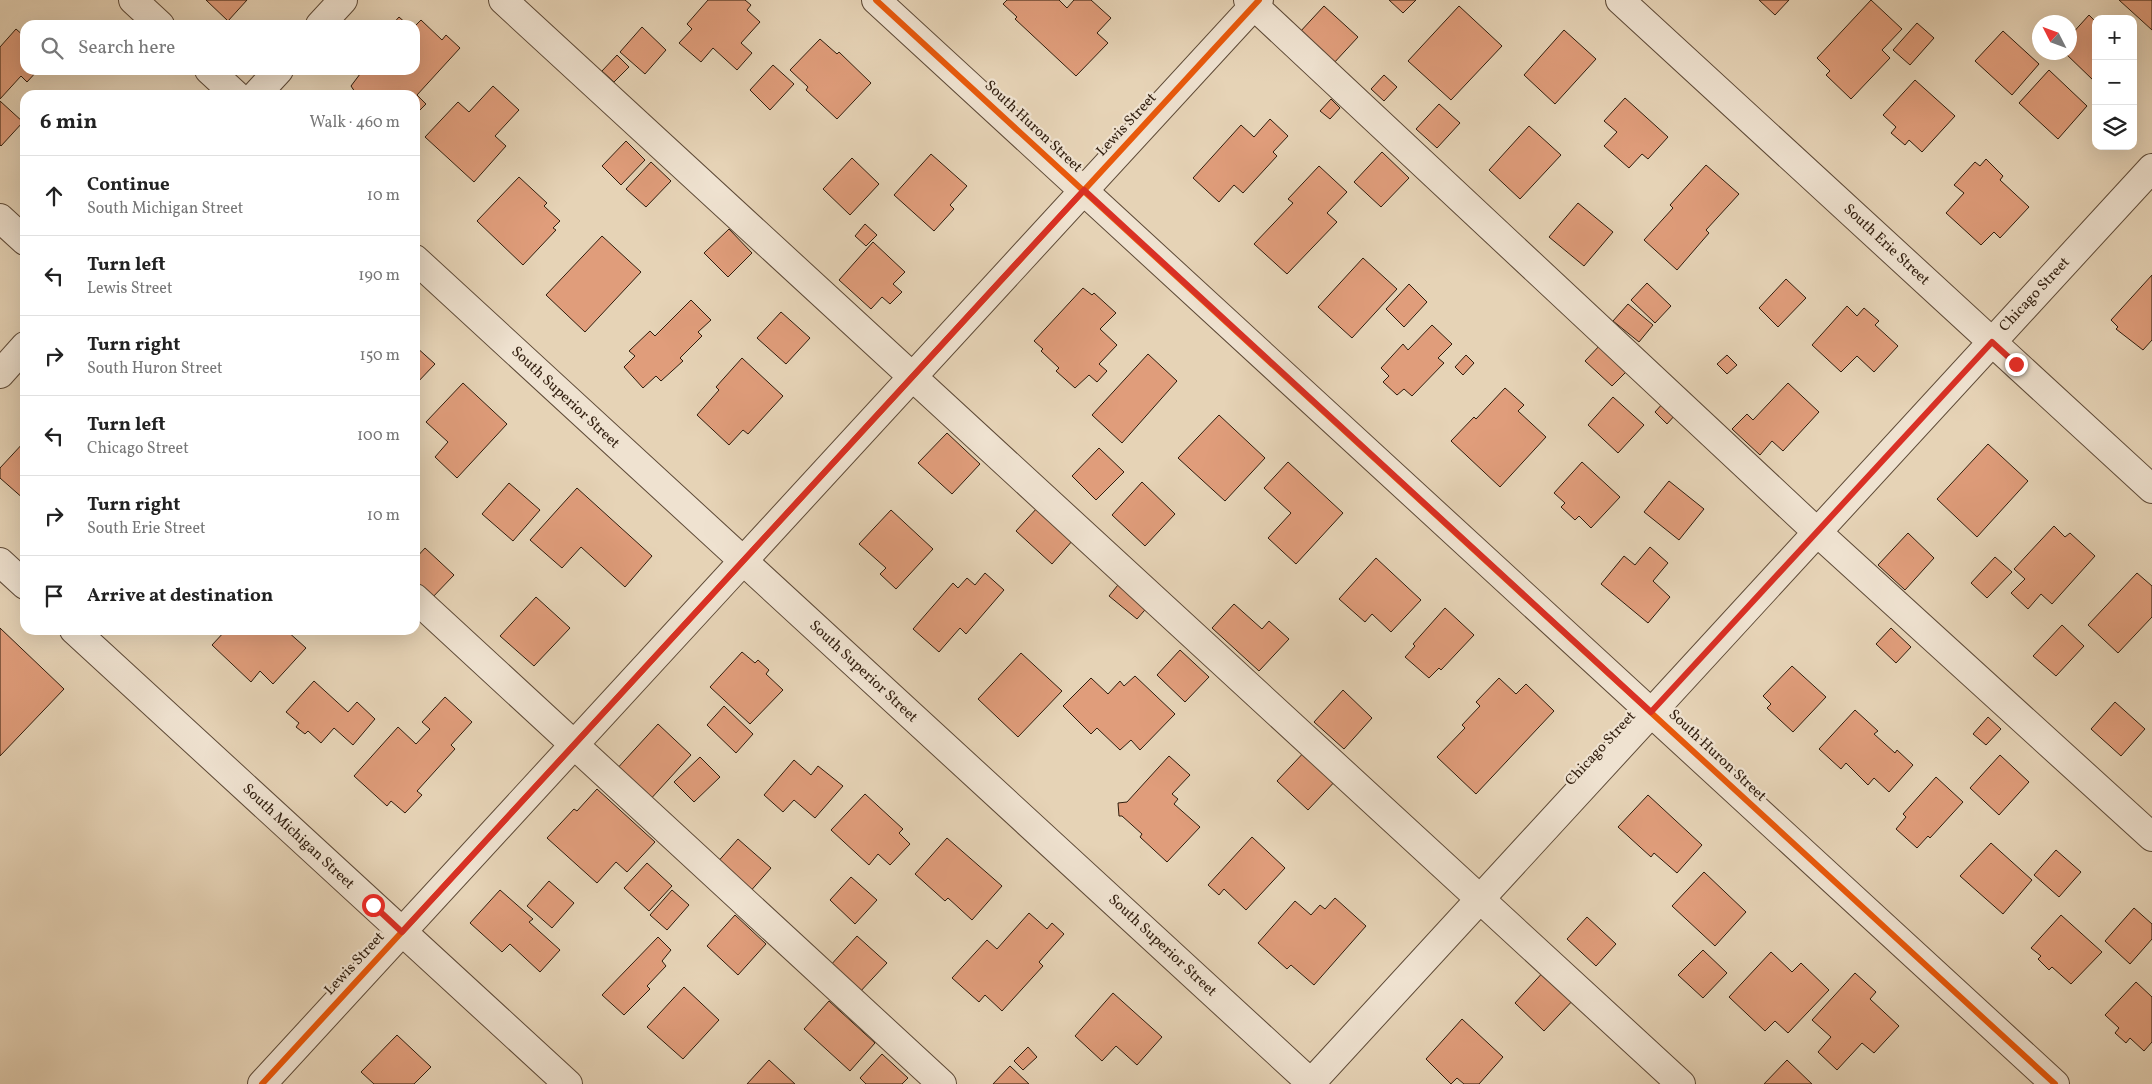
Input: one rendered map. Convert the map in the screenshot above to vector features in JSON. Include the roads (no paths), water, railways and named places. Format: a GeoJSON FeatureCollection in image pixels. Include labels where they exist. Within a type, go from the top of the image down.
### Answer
{"type":"FeatureCollection","features":[{"type":"Feature","properties":{"kind":"street"},"geometry":{"type":"LineString","coordinates":[[133,0],[155,20]]}},
{"type":"Feature","properties":{"kind":"street"},"geometry":{"type":"LineString","coordinates":[[325,20],[343,0]]}},
{"type":"Feature","properties":{"kind":"street"},"geometry":{"type":"LineString","coordinates":[[503,0],[1681,1084]]}},
{"type":"Feature","properties":{"kind":"street","name":"South Huron Street"},"geometry":{"type":"LineString","coordinates":[[876,0],[2055,1084]]}},
{"type":"Feature","properties":{"kind":"street","name":"South Erie Street"},"geometry":{"type":"LineString","coordinates":[[1620,0],[2152,489]]}},
{"type":"Feature","properties":{"kind":"street"},"geometry":{"type":"LineString","coordinates":[[1254,2],[1817,532],[2152,836]]}},
{"type":"Feature","properties":{"kind":"street","name":"Lewis Street"},"geometry":{"type":"LineString","coordinates":[[262,1084],[1084,190],[1254,2]]}},
{"type":"Feature","properties":{"kind":"street"},"geometry":{"type":"LineString","coordinates":[[214,75],[231,90]]}},
{"type":"Feature","properties":{"kind":"street"},"geometry":{"type":"LineString","coordinates":[[261,90],[274,75]]}},
{"type":"Feature","properties":{"kind":"street","name":"Chicago Street"},"geometry":{"type":"LineString","coordinates":[[1311,1084],[2152,168]]}},
{"type":"Feature","properties":{"kind":"street"},"geometry":{"type":"LineString","coordinates":[[0,218],[20,236]]}},
{"type":"Feature","properties":{"kind":"street","name":"South Superior Street"},"geometry":{"type":"LineString","coordinates":[[420,265],[1311,1084]]}},
{"type":"Feature","properties":{"kind":"street"},"geometry":{"type":"LineString","coordinates":[[0,374],[20,352]]}},
{"type":"Feature","properties":{"kind":"street"},"geometry":{"type":"LineString","coordinates":[[0,562],[20,580]]}},
{"type":"Feature","properties":{"kind":"street"},"geometry":{"type":"LineString","coordinates":[[420,603],[942,1084]]}},
{"type":"Feature","properties":{"kind":"street","name":"South Michigan Street"},"geometry":{"type":"LineString","coordinates":[[79,635],[568,1084]]}}]}
